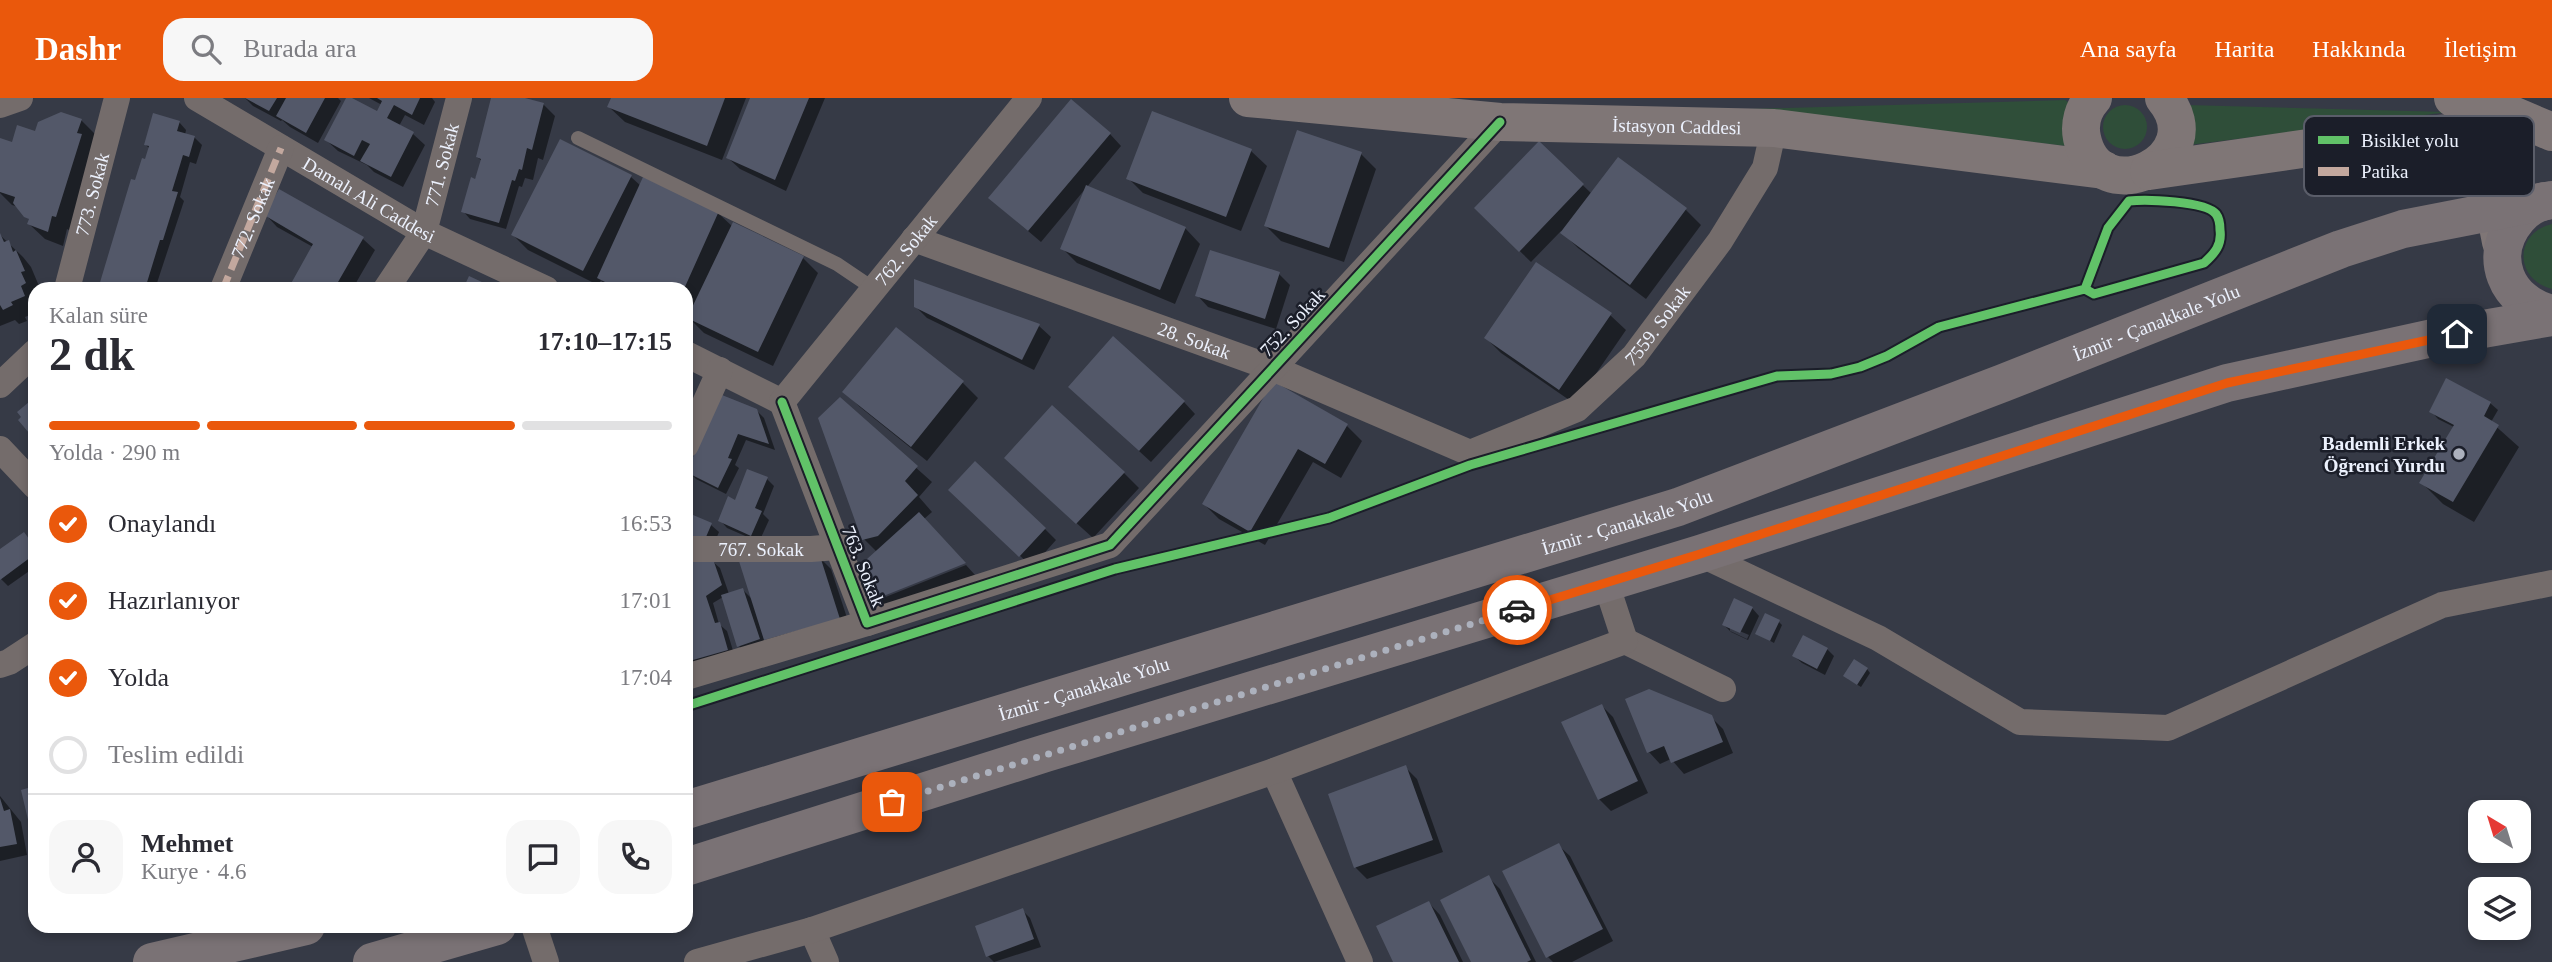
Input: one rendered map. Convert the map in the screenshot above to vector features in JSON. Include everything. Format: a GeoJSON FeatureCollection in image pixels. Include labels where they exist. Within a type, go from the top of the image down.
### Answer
{"type":"FeatureCollection","features":[{"type":"Feature","properties":{"kind":"highway","name":"İzmir - Çanakkale Yolu"},"geometry":{"type":"LineString","coordinates":[[693,808],[1678,507],[2003,383],[2341,249],[2403,229],[2444,220],[2489,196]]}},
{"type":"Feature","properties":{"kind":"highway","name":"İzmir - Çanakkale Yolu"},"geometry":{"type":"LineString","coordinates":[[2503,196],[2552,200]]}},
{"type":"Feature","properties":{"kind":"highway"},"geometry":{"type":"LineString","coordinates":[[2552,200],[2540,202],[2522,213],[2510,228],[2503,247],[2502,266],[2509,285],[2521,300],[2552,316]]}},
{"type":"Feature","properties":{"kind":"highway"},"geometry":{"type":"LineString","coordinates":[[693,865],[1046,753],[1700,554],[2227,383],[2437,337],[2552,316]]}},
{"type":"Feature","properties":{"kind":"highway"},"geometry":{"type":"LineString","coordinates":[[152,962],[276,933]]}},
{"type":"Feature","properties":{"kind":"highway"},"geometry":{"type":"LineString","coordinates":[[372,962],[473,933]]}},
{"type":"Feature","properties":{"kind":"main road","name":"İstasyon Caddesi"},"geometry":{"type":"LineString","coordinates":[[1248,98],[1500,122],[1774,128],[2134,176],[2149,171],[2304,149]]}},
{"type":"Feature","properties":{"kind":"main road"},"geometry":{"type":"LineString","coordinates":[[2093,98],[2083,115],[2081,131],[2084,146],[2092,160],[2104,170]]}},
{"type":"Feature","properties":{"kind":"main road"},"geometry":{"type":"LineString","coordinates":[[2149,171],[2162,162],[2171,149],[2175,134],[2175,119],[2164,98]]}},
{"type":"Feature","properties":{"kind":"main road"},"geometry":{"type":"LineString","coordinates":[[2453,98],[2474,99],[2514,116]]}},
{"type":"Feature","properties":{"kind":"main road"},"geometry":{"type":"LineString","coordinates":[[2534,124],[2552,132]]}},
{"type":"Feature","properties":{"kind":"main road","name":"İstasyon Caddesi"},"geometry":{"type":"LineString","coordinates":[[2491,196],[2503,247]]}},
{"type":"Feature","properties":{"kind":"street"},"geometry":{"type":"LineString","coordinates":[[0,106],[20,98]]}},
{"type":"Feature","properties":{"kind":"street","name":"773. Sokak"},"geometry":{"type":"LineString","coordinates":[[69,282],[117,98]]}},
{"type":"Feature","properties":{"kind":"street","name":"Damalı Ali Caddesi"},"geometry":{"type":"LineString","coordinates":[[197,98],[424,232],[531,282]]}},
{"type":"Feature","properties":{"kind":"street","name":"771. Sokak"},"geometry":{"type":"LineString","coordinates":[[391,282],[424,232],[458,98]]}},
{"type":"Feature","properties":{"kind":"street","name":"762. Sokak"},"geometry":{"type":"LineString","coordinates":[[782,402],[1029,98]]}},
{"type":"Feature","properties":{"kind":"street","name":"752. Sokak"},"geometry":{"type":"LineString","coordinates":[[1110,545],[1500,122]]}},
{"type":"Feature","properties":{"kind":"street","name":"7559. Sokak"},"geometry":{"type":"LineString","coordinates":[[1469,453],[1577,409],[1634,356],[1733,220],[1765,168],[1774,128]]}},
{"type":"Feature","properties":{"kind":"street","name":"772. Sokak"},"geometry":{"type":"LineString","coordinates":[[226,282],[281,148]]}},
{"type":"Feature","properties":{"kind":"street","name":"28. Sokak"},"geometry":{"type":"LineString","coordinates":[[914,239],[1272,368],[1469,453]]}},
{"type":"Feature","properties":{"kind":"street"},"geometry":{"type":"LineString","coordinates":[[693,357],[782,402]]}},
{"type":"Feature","properties":{"kind":"street"},"geometry":{"type":"LineString","coordinates":[[0,385],[28,359]]}},
{"type":"Feature","properties":{"kind":"street"},"geometry":{"type":"LineString","coordinates":[[693,430],[720,370]]}},
{"type":"Feature","properties":{"kind":"street","name":"763. Sokak"},"geometry":{"type":"LineString","coordinates":[[782,402],[867,623],[1110,545]]}},
{"type":"Feature","properties":{"kind":"street"},"geometry":{"type":"LineString","coordinates":[[0,449],[28,479]]}},
{"type":"Feature","properties":{"kind":"street","name":"767. Sokak"},"geometry":{"type":"LineString","coordinates":[[693,549],[811,550],[837,547]]}},
{"type":"Feature","properties":{"kind":"street"},"geometry":{"type":"LineString","coordinates":[[1700,554],[1878,638],[2020,722],[2168,728],[2442,605],[2552,583]]}},
{"type":"Feature","properties":{"kind":"street"},"geometry":{"type":"LineString","coordinates":[[1606,583],[1625,641],[1723,689]]}},
{"type":"Feature","properties":{"kind":"street"},"geometry":{"type":"LineString","coordinates":[[693,675],[867,623]]}},
{"type":"Feature","properties":{"kind":"street"},"geometry":{"type":"LineString","coordinates":[[697,962],[811,930],[1274,771],[1625,641]]}},
{"type":"Feature","properties":{"kind":"street"},"geometry":{"type":"LineString","coordinates":[[0,665],[28,650]]}},
{"type":"Feature","properties":{"kind":"street"},"geometry":{"type":"LineString","coordinates":[[1274,771],[1360,962]]}},
{"type":"Feature","properties":{"kind":"street"},"geometry":{"type":"LineString","coordinates":[[811,930],[826,962]]}},
{"type":"Feature","properties":{"kind":"street"},"geometry":{"type":"LineString","coordinates":[[536,933],[546,962]]}},
{"type":"Feature","properties":{"kind":"lane"},"geometry":{"type":"LineString","coordinates":[[578,138],[837,264],[874,289]]}},
{"type":"Feature","properties":{"kind":"green space"},"geometry":{"type":"Polygon","coordinates":[[[2065,100],[2071,104],[2066,146],[1749,109],[2065,100]]]}},
{"type":"Feature","properties":{"kind":"green space"},"geometry":{"type":"Polygon","coordinates":[[[2125,105],[2141,111],[2147,127],[2141,143],[2125,149],[2109,143],[2103,127],[2109,111],[2125,105]]]}},
{"type":"Feature","properties":{"kind":"green space"},"geometry":{"type":"Polygon","coordinates":[[[2187,105],[2448,112],[2417,116],[2304,116],[2304,130],[2189,145],[2187,105]]]}},
{"type":"Feature","properties":{"kind":"green space"},"geometry":{"type":"Polygon","coordinates":[[[2552,224],[2552,289],[2531,276],[2525,266],[2524,256],[2525,246],[2531,237],[2552,224]]]}},
{"type":"Feature","properties":{"kind":"building"},"geometry":{"type":"Polygon","coordinates":[[[245,98],[277,98],[269,111],[245,98]]]}},
{"type":"Feature","properties":{"kind":"building"},"geometry":{"type":"Polygon","coordinates":[[[286,98],[325,98],[306,133],[276,116],[286,98]]]}},
{"type":"Feature","properties":{"kind":"building"},"geometry":{"type":"Polygon","coordinates":[[[346,98],[352,98],[377,111],[382,101],[377,98],[420,98],[412,115],[394,105],[387,118],[414,132],[391,177],[360,161],[370,144],[362,140],[354,156],[324,140],[346,98]]]}},
{"type":"Feature","properties":{"kind":"building"},"geometry":{"type":"Polygon","coordinates":[[[491,98],[525,98],[544,103],[532,150],[527,148],[522,170],[519,169],[515,181],[512,180],[499,223],[461,212],[471,177],[475,179],[481,159],[476,157],[491,98]]]}},
{"type":"Feature","properties":{"kind":"building"},"geometry":{"type":"Polygon","coordinates":[[[611,98],[725,98],[707,146],[607,107],[611,98]]]}},
{"type":"Feature","properties":{"kind":"building"},"geometry":{"type":"Polygon","coordinates":[[[750,98],[809,98],[775,180],[726,158],[750,98]]]}},
{"type":"Feature","properties":{"kind":"building"},"geometry":{"type":"Polygon","coordinates":[[[1071,99],[1111,133],[1028,231],[988,198],[1071,99]]]}},
{"type":"Feature","properties":{"kind":"building"},"geometry":{"type":"Polygon","coordinates":[[[1152,111],[1252,149],[1226,217],[1126,179],[1152,111]]]}},
{"type":"Feature","properties":{"kind":"building"},"geometry":{"type":"Polygon","coordinates":[[[61,112],[82,119],[77,133],[82,134],[56,217],[52,216],[48,232],[27,224],[29,219],[24,217],[13,203],[15,197],[0,192],[0,138],[12,142],[17,125],[35,131],[38,122],[61,112]]]}},
{"type":"Feature","properties":{"kind":"building"},"geometry":{"type":"Polygon","coordinates":[[[153,113],[180,121],[177,131],[195,136],[189,157],[183,155],[172,191],[178,192],[147,282],[100,282],[131,179],[135,180],[142,158],[145,159],[149,146],[144,145],[153,113]]]}},
{"type":"Feature","properties":{"kind":"building"},"geometry":{"type":"Polygon","coordinates":[[[1297,130],[1362,152],[1329,248],[1264,226],[1297,130]]]}},
{"type":"Feature","properties":{"kind":"building"},"geometry":{"type":"Polygon","coordinates":[[[560,139],[632,175],[583,271],[511,235],[560,139]]]}},
{"type":"Feature","properties":{"kind":"building"},"geometry":{"type":"Polygon","coordinates":[[[1539,141],[1584,184],[1519,252],[1474,208],[1539,141]]]}},
{"type":"Feature","properties":{"kind":"building"},"geometry":{"type":"Polygon","coordinates":[[[1618,157],[1687,208],[1630,285],[1560,233],[1618,157]]]}},
{"type":"Feature","properties":{"kind":"building"},"geometry":{"type":"Polygon","coordinates":[[[643,177],[719,211],[687,282],[605,282],[597,278],[643,177]]]}},
{"type":"Feature","properties":{"kind":"building"},"geometry":{"type":"Polygon","coordinates":[[[1086,185],[1186,227],[1160,290],[1060,249],[1086,185]]]}},
{"type":"Feature","properties":{"kind":"building"},"geometry":{"type":"Polygon","coordinates":[[[279,189],[364,237],[338,282],[292,282],[313,244],[264,215],[279,189]]]}},
{"type":"Feature","properties":{"kind":"building"},"geometry":{"type":"Polygon","coordinates":[[[733,222],[804,256],[758,352],[693,321],[693,305],[733,222]]]}},
{"type":"Feature","properties":{"kind":"building"},"geometry":{"type":"Polygon","coordinates":[[[0,233],[4,242],[9,240],[13,252],[16,250],[25,271],[21,272],[26,283],[21,286],[25,296],[11,302],[13,305],[3,310],[0,305],[0,233]]]}},
{"type":"Feature","properties":{"kind":"building"},"geometry":{"type":"Polygon","coordinates":[[[1210,250],[1280,272],[1265,319],[1195,296],[1210,250]]]}},
{"type":"Feature","properties":{"kind":"building"},"geometry":{"type":"Polygon","coordinates":[[[1536,262],[1612,313],[1559,390],[1484,338],[1536,262]]]}},
{"type":"Feature","properties":{"kind":"building"},"geometry":{"type":"Polygon","coordinates":[[[469,276],[482,282],[466,282],[469,276]]]}},
{"type":"Feature","properties":{"kind":"building"},"geometry":{"type":"Polygon","coordinates":[[[914,279],[1040,324],[1022,360],[914,307],[914,279]]]}},
{"type":"Feature","properties":{"kind":"building"},"geometry":{"type":"Polygon","coordinates":[[[896,327],[964,381],[911,447],[842,392],[896,327]]]}},
{"type":"Feature","properties":{"kind":"building"},"geometry":{"type":"Polygon","coordinates":[[[1113,336],[1185,401],[1139,451],[1068,387],[1113,336]]]}},
{"type":"Feature","properties":{"kind":"building","name":"Bademli Erkek Öğrenci Yurdu"},"geometry":{"type":"Polygon","coordinates":[[[2446,378],[2491,402],[2484,416],[2499,425],[2453,502],[2419,483],[2454,425],[2429,412],[2446,378]]]}},
{"type":"Feature","properties":{"kind":"building"},"geometry":{"type":"Polygon","coordinates":[[[1273,381],[1348,424],[1325,464],[1298,449],[1250,532],[1202,504],[1273,381]]]}},
{"type":"Feature","properties":{"kind":"building"},"geometry":{"type":"Polygon","coordinates":[[[722,395],[757,409],[769,444],[738,434],[728,458],[732,459],[718,488],[693,476],[693,457],[722,395]]]}},
{"type":"Feature","properties":{"kind":"building"},"geometry":{"type":"Polygon","coordinates":[[[840,397],[918,466],[905,481],[918,495],[878,536],[862,540],[818,418],[840,397]]]}},
{"type":"Feature","properties":{"kind":"building"},"geometry":{"type":"Polygon","coordinates":[[[28,403],[28,432],[18,420],[21,417],[17,412],[28,403]]]}},
{"type":"Feature","properties":{"kind":"building"},"geometry":{"type":"Polygon","coordinates":[[[1052,405],[1125,472],[1076,524],[1004,458],[1052,405]]]}},
{"type":"Feature","properties":{"kind":"building"},"geometry":{"type":"Polygon","coordinates":[[[975,461],[1046,528],[1019,557],[948,490],[975,461]]]}},
{"type":"Feature","properties":{"kind":"building"},"geometry":{"type":"Polygon","coordinates":[[[747,469],[768,477],[755,508],[762,511],[751,536],[718,521],[728,496],[735,500],[747,469]]]}},
{"type":"Feature","properties":{"kind":"building"},"geometry":{"type":"Polygon","coordinates":[[[919,512],[966,563],[876,599],[867,559],[919,512]]]}},
{"type":"Feature","properties":{"kind":"building"},"geometry":{"type":"Polygon","coordinates":[[[693,515],[712,523],[703,544],[693,540],[693,515]]]}},
{"type":"Feature","properties":{"kind":"building"},"geometry":{"type":"Polygon","coordinates":[[[24,532],[28,537],[28,559],[0,580],[0,549],[24,532]]]}},
{"type":"Feature","properties":{"kind":"building"},"geometry":{"type":"Polygon","coordinates":[[[820,556],[840,619],[764,640],[738,558],[820,556]]]}},
{"type":"Feature","properties":{"kind":"building"},"geometry":{"type":"Polygon","coordinates":[[[713,559],[722,585],[706,596],[715,623],[720,622],[728,650],[693,660],[693,560],[713,559]]]}},
{"type":"Feature","properties":{"kind":"building"},"geometry":{"type":"Polygon","coordinates":[[[743,588],[760,639],[737,647],[721,595],[743,588]]]}},
{"type":"Feature","properties":{"kind":"building"},"geometry":{"type":"Polygon","coordinates":[[[1734,598],[1753,607],[1740,633],[1722,625],[1734,598]]]}},
{"type":"Feature","properties":{"kind":"building"},"geometry":{"type":"Polygon","coordinates":[[[1765,613],[1780,620],[1770,641],[1755,634],[1765,613]]]}},
{"type":"Feature","properties":{"kind":"building"},"geometry":{"type":"Polygon","coordinates":[[[1803,635],[1828,648],[1817,669],[1792,656],[1803,635]]]}},
{"type":"Feature","properties":{"kind":"building"},"geometry":{"type":"Polygon","coordinates":[[[1854,659],[1868,668],[1857,685],[1843,676],[1854,659]]]}},
{"type":"Feature","properties":{"kind":"building"},"geometry":{"type":"Polygon","coordinates":[[[1649,689],[1712,715],[1723,742],[1671,763],[1664,746],[1647,753],[1625,699],[1649,689]]]}},
{"type":"Feature","properties":{"kind":"building"},"geometry":{"type":"Polygon","coordinates":[[[1602,704],[1638,781],[1598,800],[1561,722],[1602,704]]]}},
{"type":"Feature","properties":{"kind":"building"},"geometry":{"type":"Polygon","coordinates":[[[1406,765],[1433,840],[1354,868],[1328,794],[1406,765]]]}},
{"type":"Feature","properties":{"kind":"building"},"geometry":{"type":"Polygon","coordinates":[[[28,788],[28,820],[21,790],[28,788]]]}},
{"type":"Feature","properties":{"kind":"building"},"geometry":{"type":"Polygon","coordinates":[[[0,798],[4,811],[10,809],[17,844],[0,847],[0,798]]]}},
{"type":"Feature","properties":{"kind":"building"},"geometry":{"type":"Polygon","coordinates":[[[1559,843],[1603,929],[1546,958],[1502,871],[1559,843]]]}},
{"type":"Feature","properties":{"kind":"building"},"geometry":{"type":"Polygon","coordinates":[[[1489,875],[1531,960],[1527,962],[1471,962],[1440,900],[1489,875]]]}},
{"type":"Feature","properties":{"kind":"building"},"geometry":{"type":"Polygon","coordinates":[[[1429,901],[1459,962],[1393,962],[1376,926],[1429,901]]]}},
{"type":"Feature","properties":{"kind":"building"},"geometry":{"type":"Polygon","coordinates":[[[1023,908],[1034,939],[986,957],[975,926],[1023,908]]]}},
{"type":"Feature","properties":{"kind":"marked path"},"geometry":{"type":"LineString","coordinates":[[226,282],[281,148]]}},
{"type":"Feature","properties":{"kind":"cycle path"},"geometry":{"type":"LineString","coordinates":[[782,402],[867,623],[1110,545],[1500,122]]}},
{"type":"Feature","properties":{"kind":"cycle path"},"geometry":{"type":"LineString","coordinates":[[2129,201],[2188,204],[2200,206],[2216,214],[2220,228],[2219,244],[2204,263],[2094,294],[2085,289],[2108,228],[2129,201]]}},
{"type":"Feature","properties":{"kind":"cycle path"},"geometry":{"type":"LineString","coordinates":[[693,704],[1115,569],[1329,518],[1470,465],[1777,376],[1831,374],[1860,367],[1887,356],[1939,327],[2085,289]]}},
{"type":"Feature","properties":{"kind":"way so far"},"geometry":{"type":"LineString","coordinates":[[892,802],[1517,610]]}},
{"type":"Feature","properties":{"kind":"place","name":"Bademli Erkek Öğrenci Yurdu"},"geometry":{"type":"Point","coordinates":[2459,454]}},
{"type":"Feature","properties":{"kind":"route"},"geometry":{"type":"LineString","coordinates":[[1517,610],[1700,554],[2227,383],[2457,334]]}}]}
